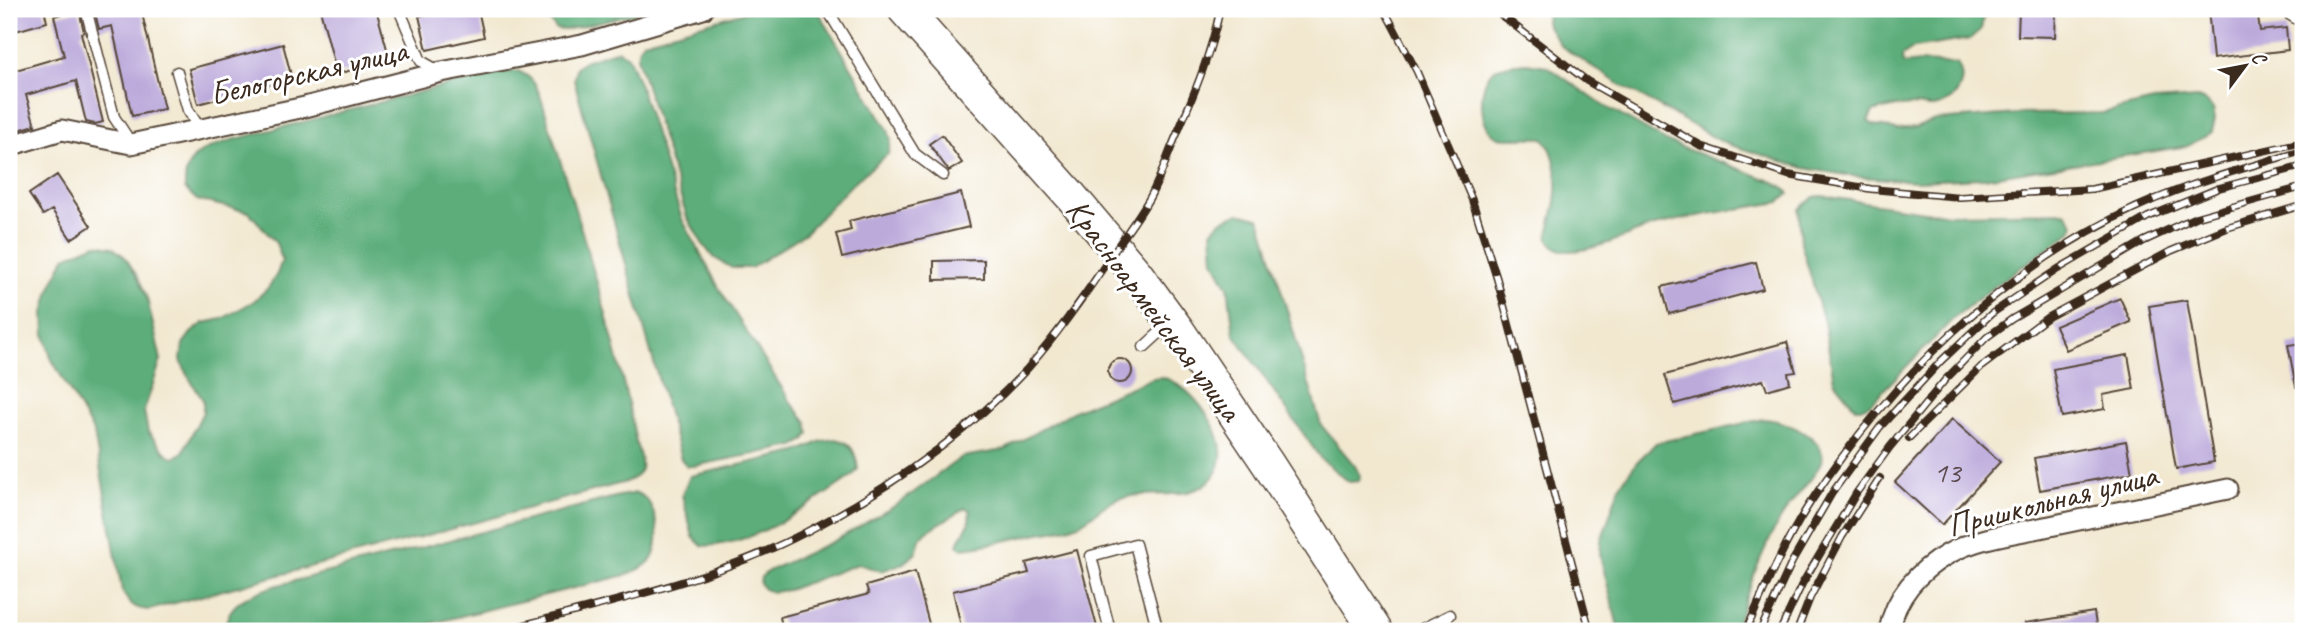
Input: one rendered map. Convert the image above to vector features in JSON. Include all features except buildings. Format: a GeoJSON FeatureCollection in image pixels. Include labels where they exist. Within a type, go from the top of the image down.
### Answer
{"type":"FeatureCollection","features":[{"type":"Feature","properties":{"kind":"main road","name":"Красноармейская улица"},"geometry":{"type":"LineString","coordinates":[[904,9],[1072,196],[1136,273],[1268,464],[1376,631]]}},
{"type":"Feature","properties":{"kind":"main road","name":"Красноармейская улица"},"geometry":{"type":"LineString","coordinates":[[930,9],[1150,257],[1286,453],[1359,567],[1396,631]]}},
{"type":"Feature","properties":{"kind":"street","name":"Белогорская улица"},"geometry":{"type":"LineString","coordinates":[[9,146],[62,130],[131,144],[305,107],[441,72],[582,45],[703,9]]}},
{"type":"Feature","properties":{"kind":"street","name":"Пришкольная улица"},"geometry":{"type":"LineString","coordinates":[[1889,631],[1891,617],[1911,582],[1950,552],[2015,533],[2228,489]]}},
{"type":"Feature","properties":{"kind":"lane"},"geometry":{"type":"LineString","coordinates":[[86,9],[114,117],[131,144]]}},
{"type":"Feature","properties":{"kind":"lane"},"geometry":{"type":"LineString","coordinates":[[399,9],[421,61],[441,72]]}},
{"type":"Feature","properties":{"kind":"lane"},"geometry":{"type":"LineString","coordinates":[[827,9],[915,154],[943,175]]}},
{"type":"Feature","properties":{"kind":"lane"},"geometry":{"type":"LineString","coordinates":[[2281,9],[2303,23]]}},
{"type":"Feature","properties":{"kind":"lane"},"geometry":{"type":"LineString","coordinates":[[177,72],[188,110],[200,129]]}},
{"type":"Feature","properties":{"kind":"lane"},"geometry":{"type":"LineString","coordinates":[[1144,347],[1171,322]]}},
{"type":"Feature","properties":{"kind":"lane"},"geometry":{"type":"LineString","coordinates":[[1110,631],[1091,556],[1135,544],[1157,631]]}},
{"type":"Feature","properties":{"kind":"lane"},"geometry":{"type":"LineString","coordinates":[[1418,631],[1450,615]]}},
{"type":"Feature","properties":{"kind":"green space"},"geometry":{"type":"Polygon","coordinates":[[[541,9],[653,9],[565,30],[556,29],[541,9]]]}},
{"type":"Feature","properties":{"kind":"green space"},"geometry":{"type":"Polygon","coordinates":[[[755,9],[817,9],[888,130],[891,140],[888,154],[854,182],[805,233],[751,268],[732,268],[713,257],[687,217],[637,57],[639,47],[644,41],[755,9]]]}},
{"type":"Feature","properties":{"kind":"green space"},"geometry":{"type":"Polygon","coordinates":[[[1547,9],[1985,9],[1981,30],[1970,39],[1914,48],[1902,56],[1903,64],[1957,64],[1960,85],[1958,92],[1948,102],[1933,107],[1905,105],[1879,110],[1873,112],[1868,121],[1897,130],[1915,128],[1935,120],[2017,114],[2102,113],[2154,101],[2198,98],[2213,109],[2215,119],[2212,132],[2188,146],[1984,178],[1917,181],[1858,177],[1804,168],[1724,143],[1619,84],[1561,46],[1546,23],[1547,9]]]}},
{"type":"Feature","properties":{"kind":"green space"},"geometry":{"type":"Polygon","coordinates":[[[618,50],[628,56],[639,83],[682,219],[719,288],[790,401],[807,422],[809,434],[804,441],[794,446],[694,466],[687,466],[681,459],[574,80],[576,67],[584,61],[618,50]]]}},
{"type":"Feature","properties":{"kind":"green space"},"geometry":{"type":"Polygon","coordinates":[[[1526,63],[1547,66],[1601,104],[1670,143],[1774,182],[1785,188],[1789,194],[1780,202],[1673,221],[1593,248],[1560,250],[1548,239],[1557,185],[1556,168],[1548,144],[1543,138],[1499,137],[1492,133],[1483,116],[1482,94],[1488,76],[1501,67],[1526,63]]]}},
{"type":"Feature","properties":{"kind":"green space"},"geometry":{"type":"Polygon","coordinates":[[[518,71],[531,79],[538,91],[581,228],[617,356],[641,462],[639,474],[626,482],[149,610],[132,605],[122,591],[94,433],[51,358],[45,336],[44,313],[50,290],[65,257],[96,244],[112,247],[125,257],[139,279],[147,298],[161,360],[144,411],[148,432],[165,452],[174,458],[183,452],[203,412],[203,400],[181,360],[183,344],[191,333],[204,323],[222,319],[254,301],[268,288],[282,260],[276,243],[249,212],[197,200],[185,189],[185,177],[192,160],[205,150],[232,140],[436,88],[518,71]]]}},
{"type":"Feature","properties":{"kind":"green space"},"geometry":{"type":"Polygon","coordinates":[[[1814,197],[1945,214],[2066,212],[2074,223],[2066,236],[1956,316],[1870,404],[1855,407],[1834,381],[1824,322],[1801,243],[1799,209],[1814,197]]]}},
{"type":"Feature","properties":{"kind":"green space"},"geometry":{"type":"Polygon","coordinates":[[[1239,213],[1259,218],[1321,425],[1355,466],[1360,476],[1359,481],[1349,482],[1321,459],[1234,334],[1228,287],[1214,261],[1212,231],[1221,221],[1239,213]]]}},
{"type":"Feature","properties":{"kind":"green space"},"geometry":{"type":"Polygon","coordinates":[[[1162,377],[1178,384],[1197,402],[1212,423],[1219,439],[1221,457],[1218,469],[1209,481],[1198,489],[1184,493],[1124,497],[1102,507],[1072,527],[961,548],[957,545],[969,523],[970,511],[965,508],[926,532],[920,539],[916,553],[902,564],[881,571],[858,564],[788,590],[772,592],[760,584],[761,577],[768,571],[834,541],[898,504],[962,457],[1004,450],[1076,410],[1153,378],[1162,377]]]}},
{"type":"Feature","properties":{"kind":"green space"},"geometry":{"type":"Polygon","coordinates":[[[1763,419],[1789,425],[1808,435],[1820,448],[1822,456],[1818,469],[1787,509],[1770,537],[1734,631],[1619,631],[1600,555],[1601,541],[1620,485],[1656,443],[1763,419]]]}},
{"type":"Feature","properties":{"kind":"green space"},"geometry":{"type":"Polygon","coordinates":[[[835,439],[845,443],[854,453],[858,469],[852,476],[781,522],[742,539],[702,546],[693,537],[682,495],[690,476],[797,452],[822,441],[835,439]]]}},
{"type":"Feature","properties":{"kind":"green space"},"geometry":{"type":"Polygon","coordinates":[[[636,493],[649,503],[653,511],[657,530],[656,549],[653,557],[641,568],[626,575],[401,631],[226,631],[226,622],[234,607],[247,597],[271,587],[636,493]]]}},
{"type":"Feature","properties":{"kind":"railway"},"geometry":{"type":"LineString","coordinates":[[500,631],[656,590],[770,549],[836,516],[895,480],[978,417],[1051,341],[1146,204],[1158,182],[1196,88],[1220,9]]}},
{"type":"Feature","properties":{"kind":"railway"},"geometry":{"type":"LineString","coordinates":[[1384,9],[1417,72],[1472,200],[1497,279],[1590,631]]}},
{"type":"Feature","properties":{"kind":"railway"},"geometry":{"type":"LineString","coordinates":[[1493,9],[1587,81],[1701,146],[1788,175],[1871,189],[1960,197],[2092,189],[2303,142]]}},
{"type":"Feature","properties":{"kind":"railway"},"geometry":{"type":"LineString","coordinates":[[1746,631],[1792,534],[1841,458],[1913,372],[1995,295],[2087,232],[2137,207],[2198,183],[2303,151]]}},
{"type":"Feature","properties":{"kind":"railway"},"geometry":{"type":"LineString","coordinates":[[1760,631],[1792,562],[1832,493],[1880,427],[1941,361],[1991,314],[2058,269],[2148,217],[2219,188],[2303,166]]}},
{"type":"Feature","properties":{"kind":"railway"},"geometry":{"type":"LineString","coordinates":[[1780,631],[1802,584],[1857,492],[1945,380],[1987,337],[2012,319],[2144,241],[2196,217],[2303,187]]}},
{"type":"Feature","properties":{"kind":"railway"},"geometry":{"type":"LineString","coordinates":[[1909,438],[1981,367],[2048,317],[2171,251],[2227,228],[2303,205]]}},
{"type":"Feature","properties":{"kind":"railway"},"geometry":{"type":"LineString","coordinates":[[1797,631],[1810,598],[1842,537],[1880,478]]}}]}
